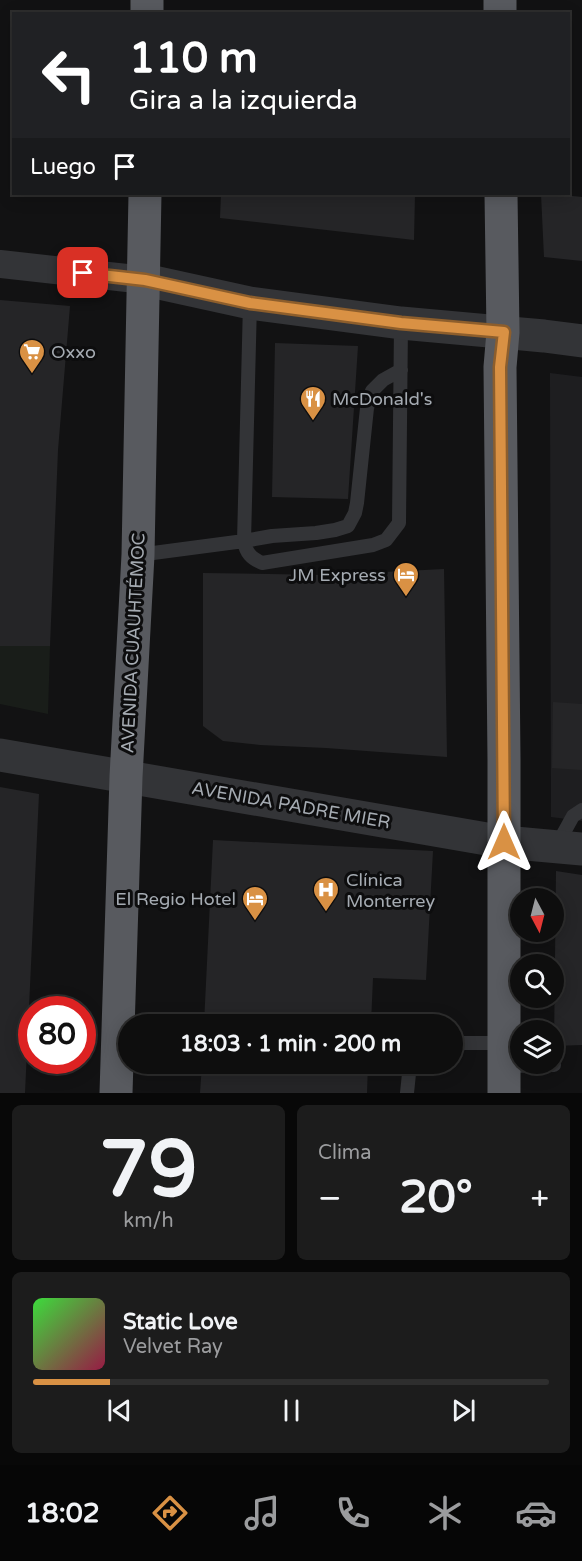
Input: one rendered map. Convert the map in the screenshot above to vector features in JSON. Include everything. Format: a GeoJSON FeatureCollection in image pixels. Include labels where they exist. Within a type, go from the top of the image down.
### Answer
{"type":"FeatureCollection","features":[{"type":"Feature","properties":{"kind":"highway","name":"AVENIDA CUAUHTÉMOC"},"geometry":{"type":"LineString","coordinates":[[116,1093],[126,777],[138,555],[145,195]]}},
{"type":"Feature","properties":{"kind":"highway"},"geometry":{"type":"LineString","coordinates":[[501,195],[504,332],[500,367],[504,1067]]}},
{"type":"Feature","properties":{"kind":"street"},"geometry":{"type":"LineString","coordinates":[[0,264],[145,280],[250,303],[401,323],[582,341]]}},
{"type":"Feature","properties":{"kind":"street","name":"AVENIDA PADRE MIER"},"geometry":{"type":"LineString","coordinates":[[0,754],[504,842],[569,848]]}},
{"type":"Feature","properties":{"kind":"lane"},"geometry":{"type":"LineString","coordinates":[[250,303],[244,541],[245,548],[252,559],[262,563],[373,545],[386,540],[399,523],[401,323]]}},
{"type":"Feature","properties":{"kind":"lane"},"geometry":{"type":"LineString","coordinates":[[138,555],[272,536],[316,533],[348,526],[357,503],[367,408],[372,391],[383,380],[401,370]]}},
{"type":"Feature","properties":{"kind":"lane"},"geometry":{"type":"LineString","coordinates":[[569,848],[573,816],[582,810]]}},
{"type":"Feature","properties":{"kind":"lane"},"geometry":{"type":"LineString","coordinates":[[463,1048],[504,1067]]}},
{"type":"Feature","properties":{"kind":"lane"},"geometry":{"type":"LineString","coordinates":[[407,1093],[409,1074]]}},
{"type":"Feature","properties":{"kind":"shaded area"},"geometry":{"type":"Polygon","coordinates":[[[550,373],[582,377],[582,821],[551,817],[550,373]]]}},
{"type":"Feature","properties":{"kind":"shaded area"},"geometry":{"type":"Polygon","coordinates":[[[0,646],[50,646],[48,714],[0,704],[0,646]]]}},
{"type":"Feature","properties":{"kind":"building"},"geometry":{"type":"Polygon","coordinates":[[[221,195],[415,195],[414,240],[220,218],[221,195]]]}},
{"type":"Feature","properties":{"kind":"building"},"geometry":{"type":"Polygon","coordinates":[[[541,195],[582,197],[582,261],[544,257],[541,195]]]}},
{"type":"Feature","properties":{"kind":"building"},"geometry":{"type":"Polygon","coordinates":[[[0,300],[70,306],[58,450],[50,646],[0,646],[0,300]]]}},
{"type":"Feature","properties":{"kind":"building","name":"McDonald's"},"geometry":{"type":"Polygon","coordinates":[[[275,343],[358,346],[348,499],[272,497],[275,343]]]}},
{"type":"Feature","properties":{"kind":"building"},"geometry":{"type":"Polygon","coordinates":[[[444,569],[447,757],[223,741],[203,726],[203,573],[325,575],[444,569]]]}},
{"type":"Feature","properties":{"kind":"building"},"geometry":{"type":"Polygon","coordinates":[[[553,702],[582,704],[582,770],[552,768],[553,702]]]}},
{"type":"Feature","properties":{"kind":"building"},"geometry":{"type":"Polygon","coordinates":[[[0,787],[39,794],[30,996],[18,996],[18,1074],[26,1074],[25,1093],[0,1093],[0,787]]]}},
{"type":"Feature","properties":{"kind":"building"},"geometry":{"type":"Polygon","coordinates":[[[213,840],[433,851],[426,980],[373,978],[371,1014],[204,1014],[213,840]]]}},
{"type":"Feature","properties":{"kind":"building"},"geometry":{"type":"Polygon","coordinates":[[[556,871],[582,875],[582,1045],[564,1046],[564,1020],[554,1020],[554,1008],[564,1008],[564,954],[555,954],[555,942],[564,942],[564,888],[556,888],[556,871]]]}},
{"type":"Feature","properties":{"kind":"building"},"geometry":{"type":"Polygon","coordinates":[[[201,1074],[368,1074],[367,1093],[200,1093],[201,1074]]]}},
{"type":"Feature","properties":{"kind":"place","name":"Oxxo"},"geometry":{"type":"Point","coordinates":[32,375]}},
{"type":"Feature","properties":{"kind":"place","name":"McDonald's"},"geometry":{"type":"Point","coordinates":[313,422]}},
{"type":"Feature","properties":{"kind":"place","name":"JM Express"},"geometry":{"type":"Point","coordinates":[406,598]}},
{"type":"Feature","properties":{"kind":"place","name":"Clínica Monterrey"},"geometry":{"type":"Point","coordinates":[326,913]}},
{"type":"Feature","properties":{"kind":"place","name":"El Regio Hotel"},"geometry":{"type":"Point","coordinates":[255,922]}},
{"type":"Feature","properties":{"kind":"route"},"geometry":{"type":"LineString","coordinates":[[83,273],[145,280],[250,303],[401,323],[504,332],[500,367],[504,842]]}}]}
